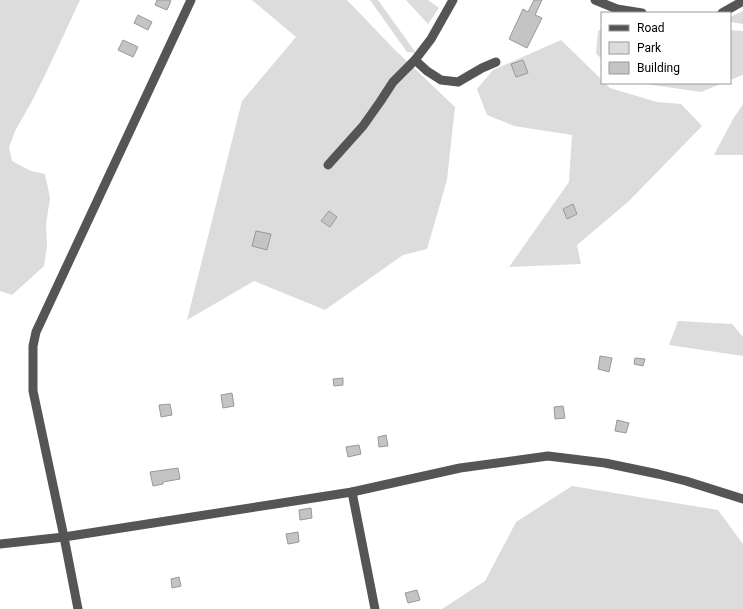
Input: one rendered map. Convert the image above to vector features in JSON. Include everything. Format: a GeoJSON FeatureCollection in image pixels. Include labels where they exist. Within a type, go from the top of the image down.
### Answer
{"type":"FeatureCollection","features":[{"type":"Feature","properties":{"kind":"street"},"geometry":{"type":"LineString","coordinates":[[78,609],[33,391],[33,346],[36,332],[191,0]]}},
{"type":"Feature","properties":{"kind":"street"},"geometry":{"type":"LineString","coordinates":[[328,165],[363,126],[393,82],[415,60],[431,40],[453,0]]}},
{"type":"Feature","properties":{"kind":"street"},"geometry":{"type":"LineString","coordinates":[[595,0],[617,9],[636,12]]}},
{"type":"Feature","properties":{"kind":"street"},"geometry":{"type":"LineString","coordinates":[[724,12],[743,1]]}},
{"type":"Feature","properties":{"kind":"street"},"geometry":{"type":"LineString","coordinates":[[415,60],[427,71],[441,80],[458,82],[482,68],[496,62]]}},
{"type":"Feature","properties":{"kind":"street"},"geometry":{"type":"LineString","coordinates":[[0,544],[64,537],[352,492],[460,468],[548,456],[605,463],[658,474],[743,499]]}},
{"type":"Feature","properties":{"kind":"street"},"geometry":{"type":"LineString","coordinates":[[352,492],[375,609]]}},
{"type":"Feature","properties":{"kind":"green space"},"geometry":{"type":"Polygon","coordinates":[[[0,0],[80,0],[46,73],[16,129],[9,147],[12,161],[31,171],[45,174],[50,198],[46,224],[47,246],[44,266],[12,295],[0,291],[0,0]]]}},
{"type":"Feature","properties":{"kind":"green space"},"geometry":{"type":"Polygon","coordinates":[[[252,0],[347,0],[394,49],[455,107],[447,180],[427,249],[403,255],[325,310],[254,281],[187,320],[242,101],[296,37],[252,0]]]}},
{"type":"Feature","properties":{"kind":"green space"},"geometry":{"type":"Polygon","coordinates":[[[370,0],[378,0],[416,53],[407,52],[370,0]]]}},
{"type":"Feature","properties":{"kind":"green space"},"geometry":{"type":"Polygon","coordinates":[[[406,0],[428,0],[439,8],[428,24],[406,0]]]}},
{"type":"Feature","properties":{"kind":"green space"},"geometry":{"type":"Polygon","coordinates":[[[743,11],[743,24],[731,22],[731,17],[743,11]]]}},
{"type":"Feature","properties":{"kind":"green space"},"geometry":{"type":"Polygon","coordinates":[[[601,30],[601,58],[596,54],[598,31],[601,30]]]}},
{"type":"Feature","properties":{"kind":"green space"},"geometry":{"type":"Polygon","coordinates":[[[731,30],[743,31],[743,75],[731,80],[731,30]]]}},
{"type":"Feature","properties":{"kind":"green space"},"geometry":{"type":"Polygon","coordinates":[[[561,40],[601,79],[601,84],[606,84],[610,88],[657,102],[681,104],[702,126],[629,201],[577,245],[581,264],[509,267],[569,182],[572,135],[514,126],[487,115],[477,89],[493,70],[561,40]]]}},
{"type":"Feature","properties":{"kind":"green space"},"geometry":{"type":"Polygon","coordinates":[[[646,84],[721,84],[701,92],[646,84]]]}},
{"type":"Feature","properties":{"kind":"green space"},"geometry":{"type":"Polygon","coordinates":[[[743,104],[743,155],[714,155],[733,119],[743,104]]]}},
{"type":"Feature","properties":{"kind":"green space"},"geometry":{"type":"Polygon","coordinates":[[[678,321],[732,324],[743,337],[743,356],[669,345],[678,321]]]}},
{"type":"Feature","properties":{"kind":"green space"},"geometry":{"type":"Polygon","coordinates":[[[572,486],[718,510],[743,544],[743,609],[442,609],[485,581],[516,522],[572,486]]]}},
{"type":"Feature","properties":{"kind":"building"},"geometry":{"type":"Polygon","coordinates":[[[157,0],[171,1],[167,10],[155,5],[157,0]]]}},
{"type":"Feature","properties":{"kind":"building"},"geometry":{"type":"Polygon","coordinates":[[[534,0],[542,0],[535,15],[542,18],[527,48],[509,39],[523,9],[528,12],[534,0]]]}},
{"type":"Feature","properties":{"kind":"building"},"geometry":{"type":"Polygon","coordinates":[[[138,15],[152,22],[148,30],[134,23],[138,15]]]}},
{"type":"Feature","properties":{"kind":"building"},"geometry":{"type":"Polygon","coordinates":[[[123,40],[138,47],[133,57],[118,50],[123,40]]]}},
{"type":"Feature","properties":{"kind":"building"},"geometry":{"type":"Polygon","coordinates":[[[523,60],[528,73],[516,77],[511,64],[523,60]]]}},
{"type":"Feature","properties":{"kind":"building"},"geometry":{"type":"Polygon","coordinates":[[[573,204],[577,214],[567,219],[563,209],[573,204]]]}},
{"type":"Feature","properties":{"kind":"building"},"geometry":{"type":"Polygon","coordinates":[[[329,211],[337,217],[330,227],[321,221],[329,211]]]}},
{"type":"Feature","properties":{"kind":"building"},"geometry":{"type":"Polygon","coordinates":[[[256,231],[271,234],[267,250],[252,246],[256,231]]]}},
{"type":"Feature","properties":{"kind":"building"},"geometry":{"type":"Polygon","coordinates":[[[600,356],[612,358],[609,372],[598,369],[600,356]]]}},
{"type":"Feature","properties":{"kind":"building"},"geometry":{"type":"Polygon","coordinates":[[[635,358],[645,359],[643,366],[634,364],[635,358]]]}},
{"type":"Feature","properties":{"kind":"building"},"geometry":{"type":"Polygon","coordinates":[[[343,378],[343,385],[334,386],[333,379],[343,378]]]}},
{"type":"Feature","properties":{"kind":"building"},"geometry":{"type":"Polygon","coordinates":[[[232,393],[234,406],[223,408],[221,395],[232,393]]]}},
{"type":"Feature","properties":{"kind":"building"},"geometry":{"type":"Polygon","coordinates":[[[170,404],[172,415],[161,417],[159,405],[170,404]]]}},
{"type":"Feature","properties":{"kind":"building"},"geometry":{"type":"Polygon","coordinates":[[[563,406],[565,418],[555,419],[554,407],[563,406]]]}},
{"type":"Feature","properties":{"kind":"building"},"geometry":{"type":"Polygon","coordinates":[[[617,420],[629,423],[626,433],[615,431],[617,420]]]}},
{"type":"Feature","properties":{"kind":"building"},"geometry":{"type":"Polygon","coordinates":[[[386,435],[388,446],[379,447],[378,437],[386,435]]]}},
{"type":"Feature","properties":{"kind":"building"},"geometry":{"type":"Polygon","coordinates":[[[359,445],[361,454],[348,457],[346,447],[359,445]]]}},
{"type":"Feature","properties":{"kind":"building"},"geometry":{"type":"Polygon","coordinates":[[[178,468],[180,479],[163,482],[163,484],[153,486],[150,472],[178,468]]]}},
{"type":"Feature","properties":{"kind":"building"},"geometry":{"type":"Polygon","coordinates":[[[311,508],[312,518],[300,520],[299,510],[311,508]]]}},
{"type":"Feature","properties":{"kind":"building"},"geometry":{"type":"Polygon","coordinates":[[[298,532],[299,542],[288,544],[286,534],[298,532]]]}},
{"type":"Feature","properties":{"kind":"building"},"geometry":{"type":"Polygon","coordinates":[[[179,577],[181,586],[172,588],[171,579],[179,577]]]}},
{"type":"Feature","properties":{"kind":"building"},"geometry":{"type":"Polygon","coordinates":[[[417,590],[420,600],[408,603],[405,593],[417,590]]]}}]}
